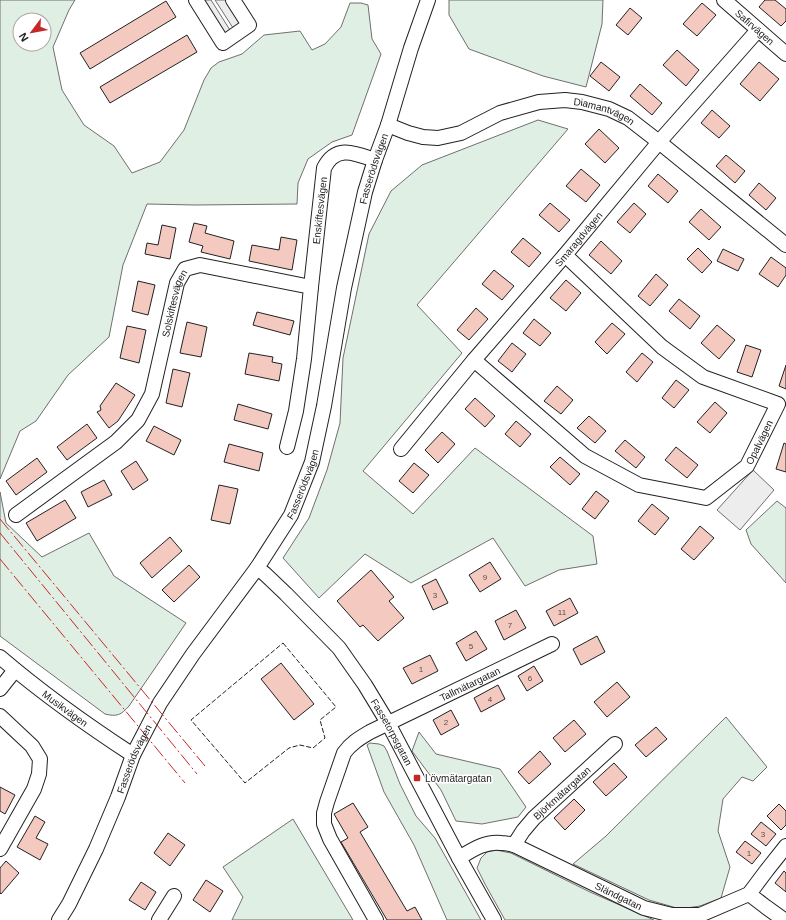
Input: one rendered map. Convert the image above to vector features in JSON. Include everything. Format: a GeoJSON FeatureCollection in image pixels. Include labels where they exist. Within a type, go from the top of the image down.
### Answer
{"type":"FeatureCollection","features":[{"type":"Feature","properties":{"kind":"street"},"geometry":{"type":"LineString","coordinates":[[196,0],[223,43],[248,26],[233,0]]}},
{"type":"Feature","properties":{"kind":"street","name":"Fasserödsvägen"},"geometry":{"type":"LineString","coordinates":[[59,920],[69,904],[96,849],[118,797],[133,756],[160,703],[193,654],[257,568],[291,515],[312,462],[324,406],[344,288],[365,192],[428,0]]}},
{"type":"Feature","properties":{"kind":"street","name":"Safirvägen"},"geometry":{"type":"LineString","coordinates":[[724,0],[786,54]]}},
{"type":"Feature","properties":{"kind":"street","name":"Smaragdvägen"},"geometry":{"type":"LineString","coordinates":[[401,449],[474,360],[565,255],[659,142],[758,30]]}},
{"type":"Feature","properties":{"kind":"street","name":"Diamantvägen"},"geometry":{"type":"LineString","coordinates":[[388,125],[423,137],[438,138],[462,133],[500,113],[539,102],[565,100],[582,102],[609,109],[628,118],[786,245]]}},
{"type":"Feature","properties":{"kind":"street","name":"Enskiftesvägen"},"geometry":{"type":"LineString","coordinates":[[311,287],[324,168],[333,156],[344,152],[353,152],[375,160]]}},
{"type":"Feature","properties":{"kind":"street","name":"Opalvägen"},"geometry":{"type":"LineString","coordinates":[[474,360],[585,456],[639,485],[706,498],[747,466],[782,406],[703,376],[662,347],[565,255]]}},
{"type":"Feature","properties":{"kind":"street","name":"Solskiftesvägen"},"geometry":{"type":"LineString","coordinates":[[16,515],[116,442],[138,420],[152,394],[177,283],[185,269],[200,265],[311,287]]}},
{"type":"Feature","properties":{"kind":"street"},"geometry":{"type":"LineString","coordinates":[[287,447],[296,411],[304,359],[311,287]]}},
{"type":"Feature","properties":{"kind":"street","name":"Fassetorpsgatan"},"geometry":{"type":"LineString","coordinates":[[257,568],[286,594],[338,648],[365,685],[388,723],[494,920]]}},
{"type":"Feature","properties":{"kind":"street","name":"Tallmätargatan"},"geometry":{"type":"LineString","coordinates":[[388,723],[552,644]]}},
{"type":"Feature","properties":{"kind":"street","name":"Musikvägen"},"geometry":{"type":"LineString","coordinates":[[0,657],[92,728],[133,756]]}},
{"type":"Feature","properties":{"kind":"street"},"geometry":{"type":"LineString","coordinates":[[0,690],[15,670]]}},
{"type":"Feature","properties":{"kind":"street"},"geometry":{"type":"LineString","coordinates":[[0,716],[32,746],[40,759],[39,774],[34,789],[0,849]]}},
{"type":"Feature","properties":{"kind":"street"},"geometry":{"type":"LineString","coordinates":[[376,920],[330,839],[324,824],[324,813],[336,773],[344,753],[357,739],[388,723]]}},
{"type":"Feature","properties":{"kind":"street","name":"Björkmätargatan"},"geometry":{"type":"LineString","coordinates":[[514,845],[534,818],[615,744]]}},
{"type":"Feature","properties":{"kind":"street","name":"Sländgatan"},"geometry":{"type":"LineString","coordinates":[[460,858],[489,843],[514,845],[644,908],[672,915],[700,916],[749,894],[786,846]]}},
{"type":"Feature","properties":{"kind":"street"},"geometry":{"type":"LineString","coordinates":[[749,894],[784,920]]}},
{"type":"Feature","properties":{"kind":"street"},"geometry":{"type":"LineString","coordinates":[[159,920],[174,896]]}},
{"type":"Feature","properties":{"kind":"green space"},"geometry":{"type":"Polygon","coordinates":[[[0,0],[75,0],[53,47],[62,90],[84,125],[114,146],[132,173],[160,162],[184,130],[204,80],[211,68],[219,62],[242,54],[264,35],[300,31],[312,50],[325,44],[341,27],[350,3],[361,3],[368,5],[372,39],[381,54],[352,135],[332,142],[308,159],[298,183],[297,204],[147,204],[123,265],[109,337],[68,375],[36,421],[20,431],[0,479],[0,0]]]}},
{"type":"Feature","properties":{"kind":"green space"},"geometry":{"type":"Polygon","coordinates":[[[449,0],[603,0],[602,24],[586,87],[543,76],[469,49],[449,15],[449,0]]]}},
{"type":"Feature","properties":{"kind":"green space"},"geometry":{"type":"Polygon","coordinates":[[[538,120],[568,129],[417,305],[462,353],[363,471],[413,514],[475,448],[593,536],[597,564],[559,570],[525,586],[493,538],[411,583],[365,554],[319,598],[283,558],[309,518],[327,470],[340,423],[343,358],[369,234],[391,191],[422,165],[538,120]]]}},
{"type":"Feature","properties":{"kind":"green space"},"geometry":{"type":"Polygon","coordinates":[[[0,492],[6,523],[42,557],[89,533],[114,576],[186,623],[129,706],[121,713],[116,715],[105,714],[0,636],[0,492]]]}},
{"type":"Feature","properties":{"kind":"green space"},"geometry":{"type":"Polygon","coordinates":[[[777,501],[786,508],[786,583],[751,544],[746,530],[777,501]]]}},
{"type":"Feature","properties":{"kind":"green space"},"geometry":{"type":"Polygon","coordinates":[[[726,717],[767,767],[753,781],[742,777],[723,799],[718,831],[730,867],[721,898],[700,906],[680,909],[649,900],[573,864],[606,836],[726,717]]]}},
{"type":"Feature","properties":{"kind":"green space"},"geometry":{"type":"Polygon","coordinates":[[[419,732],[436,754],[500,769],[526,807],[518,817],[482,824],[456,821],[441,790],[412,751],[419,732]]]}},
{"type":"Feature","properties":{"kind":"green space"},"geometry":{"type":"Polygon","coordinates":[[[370,743],[384,746],[400,784],[416,816],[435,838],[481,920],[447,920],[414,845],[384,792],[367,745],[370,743]]]}},
{"type":"Feature","properties":{"kind":"green space"},"geometry":{"type":"Polygon","coordinates":[[[293,819],[353,920],[232,920],[243,897],[223,867],[293,819]]]}},
{"type":"Feature","properties":{"kind":"green space"},"geometry":{"type":"Polygon","coordinates":[[[496,850],[511,853],[590,892],[654,920],[505,920],[477,868],[481,858],[487,852],[496,850]]]}},
{"type":"Feature","properties":{"kind":"shaded area"},"geometry":{"type":"Polygon","coordinates":[[[202,0],[211,0],[230,30],[223,34],[202,0]]]}},
{"type":"Feature","properties":{"kind":"shaded area"},"geometry":{"type":"Polygon","coordinates":[[[215,0],[226,0],[241,23],[233,28],[215,0]]]}},
{"type":"Feature","properties":{"kind":"shaded area"},"geometry":{"type":"Polygon","coordinates":[[[753,470],[774,490],[740,530],[717,510],[753,470]]]}},
{"type":"Feature","properties":{"kind":"building"},"geometry":{"type":"Polygon","coordinates":[[[765,0],[775,0],[786,9],[786,21],[781,26],[759,7],[765,0]]]}},
{"type":"Feature","properties":{"kind":"building"},"geometry":{"type":"Polygon","coordinates":[[[166,1],[176,17],[90,69],[80,53],[166,1]]]}},
{"type":"Feature","properties":{"kind":"building"},"geometry":{"type":"Polygon","coordinates":[[[702,3],[716,15],[697,36],[683,24],[702,3]]]}},
{"type":"Feature","properties":{"kind":"building"},"geometry":{"type":"Polygon","coordinates":[[[630,8],[642,18],[628,35],[616,25],[630,8]]]}},
{"type":"Feature","properties":{"kind":"building"},"geometry":{"type":"Polygon","coordinates":[[[187,35],[197,52],[110,103],[100,87],[187,35]]]}},
{"type":"Feature","properties":{"kind":"building"},"geometry":{"type":"Polygon","coordinates":[[[677,50],[699,70],[686,86],[663,65],[677,50]]]}},
{"type":"Feature","properties":{"kind":"building"},"geometry":{"type":"Polygon","coordinates":[[[601,62],[620,77],[609,91],[590,76],[601,62]]]}},
{"type":"Feature","properties":{"kind":"building"},"geometry":{"type":"Polygon","coordinates":[[[759,62],[779,79],[760,101],[740,84],[759,62]]]}},
{"type":"Feature","properties":{"kind":"building"},"geometry":{"type":"Polygon","coordinates":[[[640,84],[662,103],[652,115],[630,96],[640,84]]]}},
{"type":"Feature","properties":{"kind":"building"},"geometry":{"type":"Polygon","coordinates":[[[712,110],[730,126],[719,138],[701,123],[712,110]]]}},
{"type":"Feature","properties":{"kind":"building"},"geometry":{"type":"Polygon","coordinates":[[[599,129],[619,148],[605,163],[585,144],[599,129]]]}},
{"type":"Feature","properties":{"kind":"building"},"geometry":{"type":"Polygon","coordinates":[[[726,155],[745,171],[735,183],[716,166],[726,155]]]}},
{"type":"Feature","properties":{"kind":"building"},"geometry":{"type":"Polygon","coordinates":[[[581,169],[600,185],[586,202],[566,186],[581,169]]]}},
{"type":"Feature","properties":{"kind":"building"},"geometry":{"type":"Polygon","coordinates":[[[658,174],[678,191],[668,203],[648,186],[658,174]]]}},
{"type":"Feature","properties":{"kind":"building"},"geometry":{"type":"Polygon","coordinates":[[[759,183],[776,198],[766,210],[749,195],[759,183]]]}},
{"type":"Feature","properties":{"kind":"building"},"geometry":{"type":"Polygon","coordinates":[[[550,203],[570,220],[559,232],[539,215],[550,203]]]}},
{"type":"Feature","properties":{"kind":"building"},"geometry":{"type":"Polygon","coordinates":[[[634,203],[646,214],[630,233],[617,222],[634,203]]]}},
{"type":"Feature","properties":{"kind":"building"},"geometry":{"type":"Polygon","coordinates":[[[701,209],[721,227],[709,240],[689,222],[701,209]]]}},
{"type":"Feature","properties":{"kind":"building"},"geometry":{"type":"Polygon","coordinates":[[[194,223],[207,226],[205,233],[234,241],[230,259],[201,252],[203,246],[189,242],[194,223]]]}},
{"type":"Feature","properties":{"kind":"building"},"geometry":{"type":"Polygon","coordinates":[[[162,225],[176,228],[170,259],[145,254],[147,243],[158,245],[162,225]]]}},
{"type":"Feature","properties":{"kind":"building"},"geometry":{"type":"Polygon","coordinates":[[[281,237],[297,240],[292,270],[249,261],[252,245],[279,250],[281,237]]]}},
{"type":"Feature","properties":{"kind":"building"},"geometry":{"type":"Polygon","coordinates":[[[523,238],[541,253],[529,267],[511,252],[523,238]]]}},
{"type":"Feature","properties":{"kind":"building"},"geometry":{"type":"Polygon","coordinates":[[[601,241],[622,261],[611,274],[589,255],[601,241]]]}},
{"type":"Feature","properties":{"kind":"building"},"geometry":{"type":"Polygon","coordinates":[[[698,248],[712,262],[702,273],[687,259],[698,248]]]}},
{"type":"Feature","properties":{"kind":"building"},"geometry":{"type":"Polygon","coordinates":[[[723,249],[744,259],[738,271],[717,261],[723,249]]]}},
{"type":"Feature","properties":{"kind":"building"},"geometry":{"type":"Polygon","coordinates":[[[771,257],[786,268],[786,275],[778,287],[759,274],[771,257]]]}},
{"type":"Feature","properties":{"kind":"building"},"geometry":{"type":"Polygon","coordinates":[[[494,270],[514,286],[502,300],[482,284],[494,270]]]}},
{"type":"Feature","properties":{"kind":"building"},"geometry":{"type":"Polygon","coordinates":[[[656,274],[668,285],[650,306],[638,296],[656,274]]]}},
{"type":"Feature","properties":{"kind":"building"},"geometry":{"type":"Polygon","coordinates":[[[566,280],[581,293],[566,311],[550,298],[566,280]]]}},
{"type":"Feature","properties":{"kind":"building"},"geometry":{"type":"Polygon","coordinates":[[[138,281],[155,285],[148,315],[132,311],[138,281]]]}},
{"type":"Feature","properties":{"kind":"building"},"geometry":{"type":"Polygon","coordinates":[[[679,299],[700,316],[690,329],[669,311],[679,299]]]}},
{"type":"Feature","properties":{"kind":"building"},"geometry":{"type":"Polygon","coordinates":[[[476,308],[488,319],[469,340],[457,330],[476,308]]]}},
{"type":"Feature","properties":{"kind":"building"},"geometry":{"type":"Polygon","coordinates":[[[257,312],[294,321],[290,335],[253,325],[257,312]]]}},
{"type":"Feature","properties":{"kind":"building"},"geometry":{"type":"Polygon","coordinates":[[[534,319],[551,333],[540,346],[523,333],[534,319]]]}},
{"type":"Feature","properties":{"kind":"building"},"geometry":{"type":"Polygon","coordinates":[[[187,322],[207,327],[201,357],[180,353],[187,322]]]}},
{"type":"Feature","properties":{"kind":"building"},"geometry":{"type":"Polygon","coordinates":[[[612,323],[625,334],[607,354],[595,342],[612,323]]]}},
{"type":"Feature","properties":{"kind":"building"},"geometry":{"type":"Polygon","coordinates":[[[717,325],[735,340],[719,359],[701,343],[717,325]]]}},
{"type":"Feature","properties":{"kind":"building"},"geometry":{"type":"Polygon","coordinates":[[[127,326],[146,330],[139,363],[120,358],[127,326]]]}},
{"type":"Feature","properties":{"kind":"building"},"geometry":{"type":"Polygon","coordinates":[[[512,343],[526,354],[512,372],[498,361],[512,343]]]}},
{"type":"Feature","properties":{"kind":"building"},"geometry":{"type":"Polygon","coordinates":[[[746,345],[761,350],[752,377],[737,372],[746,345]]]}},
{"type":"Feature","properties":{"kind":"building"},"geometry":{"type":"Polygon","coordinates":[[[249,353],[273,357],[272,362],[282,364],[279,381],[245,374],[249,353]]]}},
{"type":"Feature","properties":{"kind":"building"},"geometry":{"type":"Polygon","coordinates":[[[642,353],[653,362],[637,382],[626,372],[642,353]]]}},
{"type":"Feature","properties":{"kind":"building"},"geometry":{"type":"Polygon","coordinates":[[[786,365],[786,389],[779,386],[786,365]]]}},
{"type":"Feature","properties":{"kind":"building"},"geometry":{"type":"Polygon","coordinates":[[[173,369],[190,373],[182,407],[166,403],[173,369]]]}},
{"type":"Feature","properties":{"kind":"building"},"geometry":{"type":"Polygon","coordinates":[[[676,380],[689,390],[674,408],[662,398],[676,380]]]}},
{"type":"Feature","properties":{"kind":"building"},"geometry":{"type":"Polygon","coordinates":[[[116,383],[135,395],[118,421],[109,428],[97,412],[101,410],[100,406],[116,383]]]}},
{"type":"Feature","properties":{"kind":"building"},"geometry":{"type":"Polygon","coordinates":[[[557,386],[573,400],[561,414],[544,401],[557,386]]]}},
{"type":"Feature","properties":{"kind":"building"},"geometry":{"type":"Polygon","coordinates":[[[475,398],[495,416],[485,427],[465,409],[475,398]]]}},
{"type":"Feature","properties":{"kind":"building"},"geometry":{"type":"Polygon","coordinates":[[[715,402],[727,413],[710,433],[697,422],[715,402]]]}},
{"type":"Feature","properties":{"kind":"building"},"geometry":{"type":"Polygon","coordinates":[[[238,404],[272,414],[268,429],[234,420],[238,404]]]}},
{"type":"Feature","properties":{"kind":"building"},"geometry":{"type":"Polygon","coordinates":[[[589,416],[606,431],[595,443],[577,428],[589,416]]]}},
{"type":"Feature","properties":{"kind":"building"},"geometry":{"type":"Polygon","coordinates":[[[516,421],[531,434],[520,447],[505,434],[516,421]]]}},
{"type":"Feature","properties":{"kind":"building"},"geometry":{"type":"Polygon","coordinates":[[[87,424],[97,438],[67,460],[57,447],[87,424]]]}},
{"type":"Feature","properties":{"kind":"building"},"geometry":{"type":"Polygon","coordinates":[[[154,426],[181,440],[174,455],[146,441],[154,426]]]}},
{"type":"Feature","properties":{"kind":"building"},"geometry":{"type":"Polygon","coordinates":[[[442,432],[455,444],[438,463],[425,450],[442,432]]]}},
{"type":"Feature","properties":{"kind":"building"},"geometry":{"type":"Polygon","coordinates":[[[625,440],[645,457],[636,468],[615,451],[625,440]]]}},
{"type":"Feature","properties":{"kind":"building"},"geometry":{"type":"Polygon","coordinates":[[[784,443],[786,444],[786,472],[776,469],[784,443]]]}},
{"type":"Feature","properties":{"kind":"building"},"geometry":{"type":"Polygon","coordinates":[[[229,444],[263,453],[259,471],[224,462],[229,444]]]}},
{"type":"Feature","properties":{"kind":"building"},"geometry":{"type":"Polygon","coordinates":[[[676,447],[698,465],[687,478],[665,460],[676,447]]]}},
{"type":"Feature","properties":{"kind":"building"},"geometry":{"type":"Polygon","coordinates":[[[560,457],[580,474],[570,485],[550,467],[560,457]]]}},
{"type":"Feature","properties":{"kind":"building"},"geometry":{"type":"Polygon","coordinates":[[[37,458],[47,472],[16,495],[6,481],[37,458]]]}},
{"type":"Feature","properties":{"kind":"building"},"geometry":{"type":"Polygon","coordinates":[[[136,461],[148,480],[133,490],[121,471],[136,461]]]}},
{"type":"Feature","properties":{"kind":"building"},"geometry":{"type":"Polygon","coordinates":[[[414,463],[429,475],[413,493],[399,481],[414,463]]]}},
{"type":"Feature","properties":{"kind":"building"},"geometry":{"type":"Polygon","coordinates":[[[104,480],[112,495],[88,507],[81,492],[104,480]]]}},
{"type":"Feature","properties":{"kind":"building"},"geometry":{"type":"Polygon","coordinates":[[[219,485],[238,489],[230,524],[211,520],[219,485]]]}},
{"type":"Feature","properties":{"kind":"building"},"geometry":{"type":"Polygon","coordinates":[[[596,491],[609,501],[595,519],[582,509],[596,491]]]}},
{"type":"Feature","properties":{"kind":"building"},"geometry":{"type":"Polygon","coordinates":[[[65,500],[76,518],[37,541],[26,523],[65,500]]]}},
{"type":"Feature","properties":{"kind":"building"},"geometry":{"type":"Polygon","coordinates":[[[652,504],[669,518],[655,535],[638,521],[652,504]]]}},
{"type":"Feature","properties":{"kind":"building"},"geometry":{"type":"Polygon","coordinates":[[[700,526],[714,538],[694,560],[681,549],[700,526]]]}},
{"type":"Feature","properties":{"kind":"building"},"geometry":{"type":"Polygon","coordinates":[[[170,537],[182,551],[152,578],[140,563],[170,537]]]}},
{"type":"Feature","properties":{"kind":"building"},"geometry":{"type":"Polygon","coordinates":[[[490,562],[501,579],[480,592],[469,575],[490,562]]]}},
{"type":"Feature","properties":{"kind":"building"},"geometry":{"type":"Polygon","coordinates":[[[189,565],[200,577],[174,602],[162,590],[189,565]]]}},
{"type":"Feature","properties":{"kind":"building"},"geometry":{"type":"Polygon","coordinates":[[[371,570],[394,597],[389,601],[404,618],[378,641],[363,625],[360,627],[337,601],[371,570]]]}},
{"type":"Feature","properties":{"kind":"building"},"geometry":{"type":"Polygon","coordinates":[[[436,579],[448,603],[433,610],[422,586],[436,579]]]}},
{"type":"Feature","properties":{"kind":"building"},"geometry":{"type":"Polygon","coordinates":[[[570,598],[578,613],[554,626],[546,611],[570,598]]]}},
{"type":"Feature","properties":{"kind":"building"},"geometry":{"type":"Polygon","coordinates":[[[516,610],[526,628],[504,640],[495,621],[516,610]]]}},
{"type":"Feature","properties":{"kind":"building"},"geometry":{"type":"Polygon","coordinates":[[[476,631],[487,649],[466,661],[456,643],[476,631]]]}},
{"type":"Feature","properties":{"kind":"building"},"geometry":{"type":"Polygon","coordinates":[[[597,636],[605,652],[581,665],[573,649],[597,636]]]}},
{"type":"Feature","properties":{"kind":"building"},"geometry":{"type":"Polygon","coordinates":[[[430,655],[438,671],[412,684],[403,668],[430,655]]]}},
{"type":"Feature","properties":{"kind":"building"},"geometry":{"type":"Polygon","coordinates":[[[281,663],[314,704],[294,720],[261,679],[281,663]]]}},
{"type":"Feature","properties":{"kind":"building"},"geometry":{"type":"Polygon","coordinates":[[[534,666],[543,681],[527,691],[518,676],[534,666]]]}},
{"type":"Feature","properties":{"kind":"building"},"geometry":{"type":"Polygon","coordinates":[[[617,682],[630,697],[607,717],[594,702],[617,682]]]}},
{"type":"Feature","properties":{"kind":"building"},"geometry":{"type":"Polygon","coordinates":[[[498,685],[505,699],[481,712],[474,698],[498,685]]]}},
{"type":"Feature","properties":{"kind":"building"},"geometry":{"type":"Polygon","coordinates":[[[451,710],[459,725],[441,735],[433,720],[451,710]]]}},
{"type":"Feature","properties":{"kind":"building"},"geometry":{"type":"Polygon","coordinates":[[[574,720],[586,734],[565,752],[553,738],[574,720]]]}},
{"type":"Feature","properties":{"kind":"building"},"geometry":{"type":"Polygon","coordinates":[[[656,727],[667,739],[646,757],[635,745],[656,727]]]}},
{"type":"Feature","properties":{"kind":"building"},"geometry":{"type":"Polygon","coordinates":[[[540,751],[551,764],[529,784],[518,772],[540,751]]]}},
{"type":"Feature","properties":{"kind":"building"},"geometry":{"type":"Polygon","coordinates":[[[614,763],[627,777],[606,796],[593,782],[614,763]]]}},
{"type":"Feature","properties":{"kind":"building"},"geometry":{"type":"Polygon","coordinates":[[[0,787],[15,795],[5,814],[0,811],[0,787]]]}},
{"type":"Feature","properties":{"kind":"building"},"geometry":{"type":"Polygon","coordinates":[[[574,799],[585,810],[565,830],[554,818],[574,799]]]}},
{"type":"Feature","properties":{"kind":"building"},"geometry":{"type":"Polygon","coordinates":[[[353,803],[368,827],[360,832],[407,911],[415,907],[422,920],[387,920],[341,842],[348,838],[334,814],[353,803]]]}},
{"type":"Feature","properties":{"kind":"building"},"geometry":{"type":"Polygon","coordinates":[[[779,804],[786,811],[786,825],[781,830],[767,816],[779,804]]]}},
{"type":"Feature","properties":{"kind":"building"},"geometry":{"type":"Polygon","coordinates":[[[35,816],[45,822],[36,838],[48,844],[40,860],[17,847],[35,816]]]}},
{"type":"Feature","properties":{"kind":"building"},"geometry":{"type":"Polygon","coordinates":[[[761,822],[776,834],[766,846],[751,834],[761,822]]]}},
{"type":"Feature","properties":{"kind":"building"},"geometry":{"type":"Polygon","coordinates":[[[168,833],[185,845],[170,866],[154,853],[168,833]]]}},
{"type":"Feature","properties":{"kind":"building"},"geometry":{"type":"Polygon","coordinates":[[[745,841],[761,853],[752,864],[736,852],[745,841]]]}},
{"type":"Feature","properties":{"kind":"building"},"geometry":{"type":"Polygon","coordinates":[[[6,861],[19,873],[1,894],[0,868],[6,861]]]}},
{"type":"Feature","properties":{"kind":"building"},"geometry":{"type":"Polygon","coordinates":[[[784,871],[786,873],[786,892],[775,883],[784,871]]]}},
{"type":"Feature","properties":{"kind":"building"},"geometry":{"type":"Polygon","coordinates":[[[206,880],[223,891],[210,912],[193,900],[206,880]]]}},
{"type":"Feature","properties":{"kind":"building"},"geometry":{"type":"Polygon","coordinates":[[[141,882],[156,892],[145,910],[129,900],[141,882]]]}},
{"type":"Feature","properties":{"kind":"fence"},"geometry":{"type":"LineString","coordinates":[[283,643],[336,707],[320,720],[325,738],[313,748],[300,745],[289,748],[245,783],[191,720],[283,643]]}},
{"type":"Feature","properties":{"kind":"power"},"geometry":{"type":"LineString","coordinates":[[0,519],[205,766]]}},
{"type":"Feature","properties":{"kind":"power"},"geometry":{"type":"LineString","coordinates":[[0,533],[197,774]]}},
{"type":"Feature","properties":{"kind":"power"},"geometry":{"type":"LineString","coordinates":[[0,559],[185,783]]}},
{"type":"Feature","properties":{"kind":"place","name":"Lövmätargatan"},"geometry":{"type":"Point","coordinates":[417,778]}}]}
